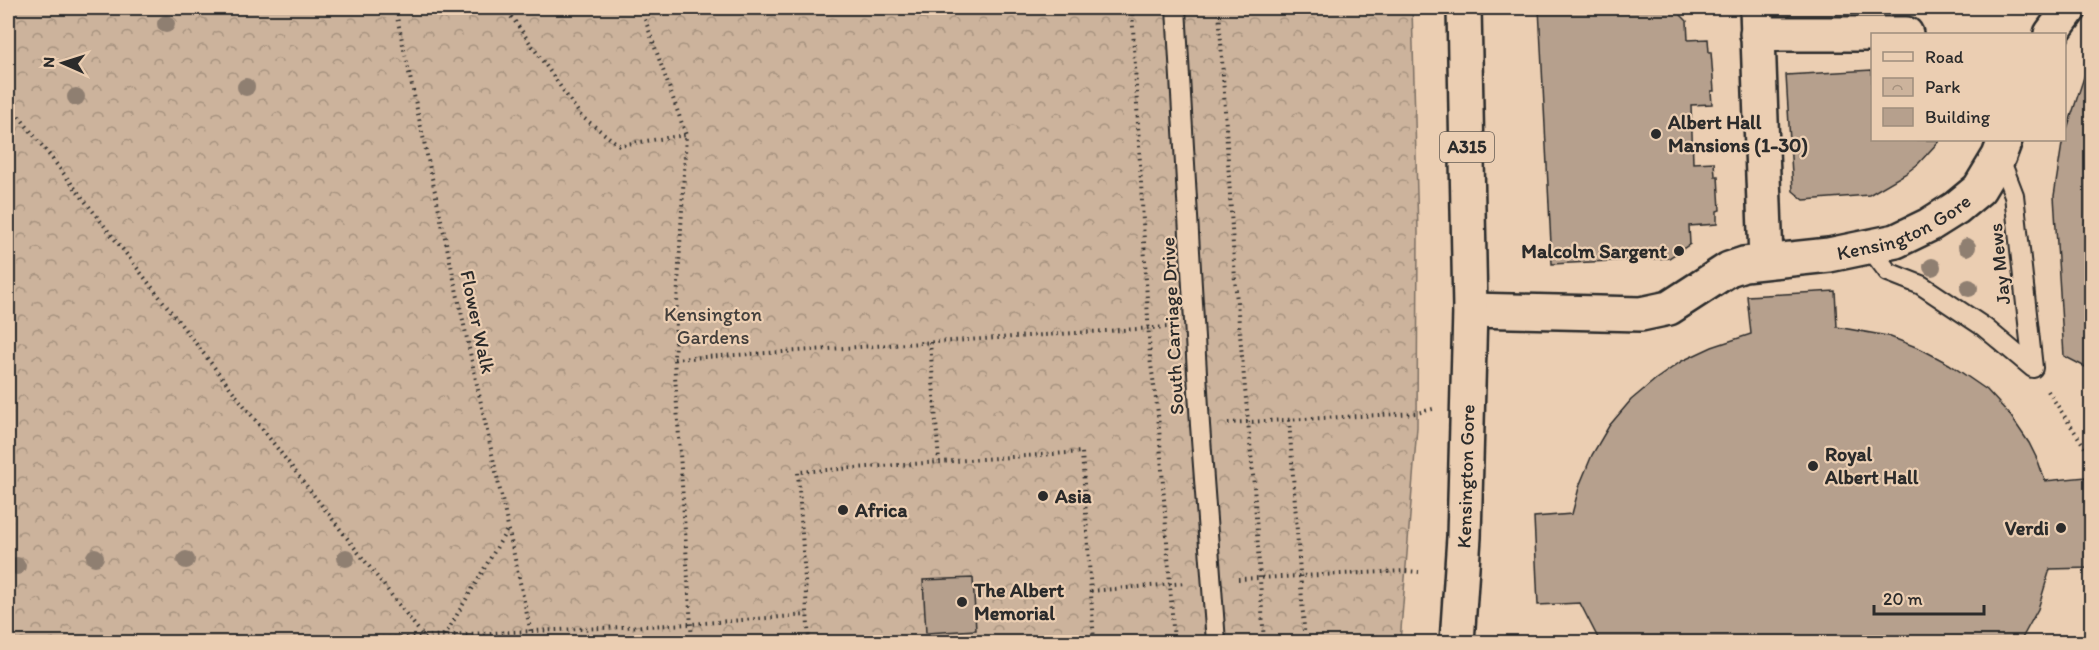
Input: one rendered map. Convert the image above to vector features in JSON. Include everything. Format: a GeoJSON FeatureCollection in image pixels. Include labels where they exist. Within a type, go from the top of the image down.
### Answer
{"type":"FeatureCollection","features":[{"type":"Feature","properties":{"kind":"street","name":"Kensington Gore"},"geometry":{"type":"LineString","coordinates":[[1457,642],[1464,537],[1470,310],[1464,8]]}},
{"type":"Feature","properties":{"kind":"street"},"geometry":{"type":"LineString","coordinates":[[2052,33],[2070,8]]}},
{"type":"Feature","properties":{"kind":"street"},"geometry":{"type":"LineString","coordinates":[[1766,260],[1757,21],[1895,33]]}},
{"type":"Feature","properties":{"kind":"street","name":"Kensington Gore"},"geometry":{"type":"LineString","coordinates":[[1470,310],[1641,314],[1669,309],[1729,269],[1744,264],[1829,255],[1896,241],[1929,225],[1956,208],[1979,189],[2002,148]]}},
{"type":"Feature","properties":{"kind":"lane","name":"South Carriage Drive"},"geometry":{"type":"LineString","coordinates":[[1176,8],[1200,425],[1216,642]]}},
{"type":"Feature","properties":{"kind":"lane","name":"Jay Mews"},"geometry":{"type":"LineString","coordinates":[[2002,148],[2014,195],[2033,368]]}},
{"type":"Feature","properties":{"kind":"lane","name":"Jay Mews"},"geometry":{"type":"LineString","coordinates":[[1870,248],[1888,272],[1921,285],[1984,327],[2033,368]]}},
{"type":"Feature","properties":{"kind":"path","name":"Flower Walk"},"geometry":{"type":"LineString","coordinates":[[396,8],[533,642]]}},
{"type":"Feature","properties":{"kind":"path"},"geometry":{"type":"LineString","coordinates":[[503,8],[514,20],[581,116],[619,145],[686,135]]}},
{"type":"Feature","properties":{"kind":"path"},"geometry":{"type":"LineString","coordinates":[[641,8],[686,135],[674,359],[693,642]]}},
{"type":"Feature","properties":{"kind":"path"},"geometry":{"type":"LineString","coordinates":[[1132,8],[1150,358],[1158,413],[1174,642]]}},
{"type":"Feature","properties":{"kind":"path"},"geometry":{"type":"LineString","coordinates":[[1219,8],[1235,280],[1264,642]]}},
{"type":"Feature","properties":{"kind":"path"},"geometry":{"type":"LineString","coordinates":[[8,102],[424,637]]}},
{"type":"Feature","properties":{"kind":"path"},"geometry":{"type":"LineString","coordinates":[[674,359],[1195,325]]}},
{"type":"Feature","properties":{"kind":"path"},"geometry":{"type":"LineString","coordinates":[[930,342],[939,462]]}},
{"type":"Feature","properties":{"kind":"path"},"geometry":{"type":"LineString","coordinates":[[2033,368],[2091,458]]}},
{"type":"Feature","properties":{"kind":"path"},"geometry":{"type":"LineString","coordinates":[[1200,425],[1417,413]]}},
{"type":"Feature","properties":{"kind":"path"},"geometry":{"type":"LineString","coordinates":[[1289,420],[1305,642]]}},
{"type":"Feature","properties":{"kind":"path"},"geometry":{"type":"LineString","coordinates":[[809,642],[798,472],[1082,452],[1094,642]]}},
{"type":"Feature","properties":{"kind":"path"},"geometry":{"type":"LineString","coordinates":[[446,642],[445,635],[507,530]]}},
{"type":"Feature","properties":{"kind":"path"},"geometry":{"type":"LineString","coordinates":[[1274,576],[1419,572]]}},
{"type":"Feature","properties":{"kind":"path"},"geometry":{"type":"LineString","coordinates":[[1091,591],[1159,585]]}},
{"type":"Feature","properties":{"kind":"path"},"geometry":{"type":"LineString","coordinates":[[268,642],[691,624],[807,615]]}},
{"type":"Feature","properties":{"kind":"path"},"geometry":{"type":"LineString","coordinates":[[2088,642],[2091,632]]}},
{"type":"Feature","properties":{"kind":"green space","name":"Kensington Gardens"},"geometry":{"type":"Polygon","coordinates":[[[8,8],[1412,8],[1418,232],[1417,427],[1400,642],[8,642],[8,8]]]}},
{"type":"Feature","properties":{"kind":"building","name":"Albert Hall Mansions (1-30)"},"geometry":{"type":"Polygon","coordinates":[[[1539,8],[1681,8],[1681,15],[1687,21],[1688,40],[1708,39],[1714,91],[1711,91],[1712,104],[1691,105],[1693,163],[1714,162],[1715,176],[1718,176],[1720,210],[1717,211],[1717,224],[1689,226],[1690,244],[1669,258],[1552,264],[1539,8]]]}},
{"type":"Feature","properties":{"kind":"building"},"geometry":{"type":"Polygon","coordinates":[[[1871,70],[1871,141],[1939,141],[1918,164],[1869,195],[1804,200],[1793,191],[1786,75],[1871,70]]]}},
{"type":"Feature","properties":{"kind":"building"},"geometry":{"type":"Polygon","coordinates":[[[2086,71],[2091,72],[2091,370],[2064,356],[2054,196],[2066,132],[2086,71]]]}},
{"type":"Feature","properties":{"kind":"building","name":"Royal Albert Hall"},"geometry":{"type":"Polygon","coordinates":[[[1835,291],[1837,327],[1888,336],[1921,349],[1949,364],[1987,390],[2010,415],[2029,443],[2045,481],[2086,477],[2090,568],[2050,569],[2038,609],[2020,642],[1600,642],[1580,603],[1538,605],[1534,517],[1572,514],[1580,484],[1592,455],[1609,426],[1631,400],[1682,361],[1712,347],[1751,334],[1747,296],[1835,291]]]}},
{"type":"Feature","properties":{"kind":"building"},"geometry":{"type":"Polygon","coordinates":[[[973,578],[976,630],[926,633],[923,580],[973,578]]]}},
{"type":"Feature","properties":{"kind":"place","name":"Albert Hall Mansions (1-30)"},"geometry":{"type":"Point","coordinates":[1656,134]}},
{"type":"Feature","properties":{"kind":"place","name":"Malcolm Sargent"},"geometry":{"type":"Point","coordinates":[1679,251]}},
{"type":"Feature","properties":{"kind":"place","name":"Royal Albert Hall"},"geometry":{"type":"Point","coordinates":[1813,466]}},
{"type":"Feature","properties":{"kind":"place","name":"Asia"},"geometry":{"type":"Point","coordinates":[1043,496]}},
{"type":"Feature","properties":{"kind":"place","name":"Africa"},"geometry":{"type":"Point","coordinates":[843,510]}},
{"type":"Feature","properties":{"kind":"place","name":"Verdi"},"geometry":{"type":"Point","coordinates":[2061,528]}},
{"type":"Feature","properties":{"kind":"place","name":"The Albert Memorial"},"geometry":{"type":"Point","coordinates":[962,602]}}]}
